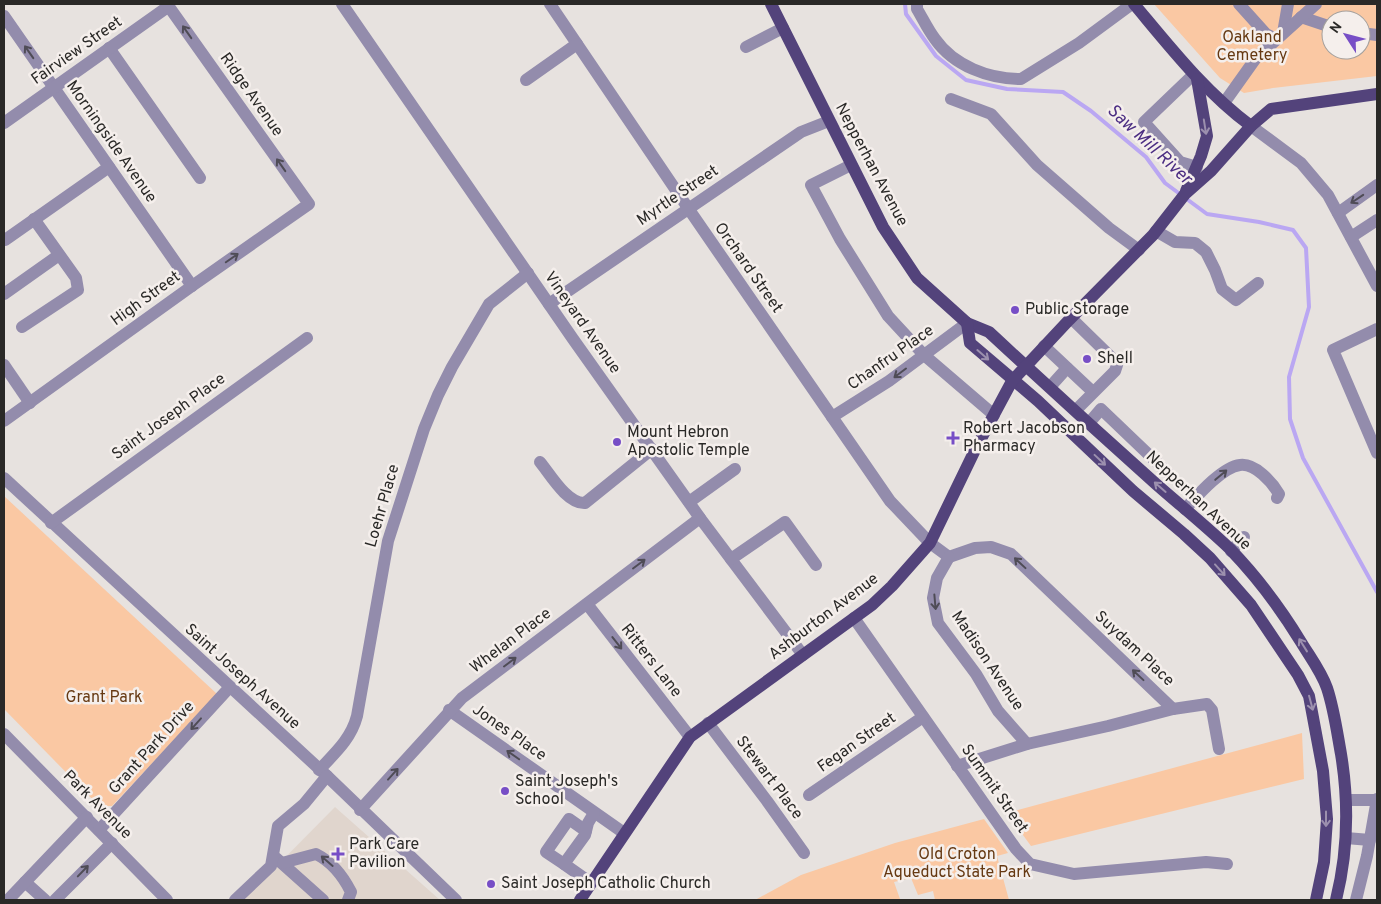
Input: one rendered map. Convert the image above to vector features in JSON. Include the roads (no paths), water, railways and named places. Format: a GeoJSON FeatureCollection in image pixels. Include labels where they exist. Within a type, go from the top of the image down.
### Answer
{"type":"FeatureCollection","features":[{"type":"Feature","properties":{"kind":"main road","name":"Nepperhan Avenue"},"geometry":{"type":"LineString","coordinates":[[771,4],[883,227],[917,278],[967,323],[989,332],[1231,551],[1269,595],[1316,666],[1326,686],[1333,710],[1343,767],[1346,800],[1346,838],[1341,881],[1336,900]]}},
{"type":"Feature","properties":{"kind":"main road"},"geometry":{"type":"LineString","coordinates":[[1133,4],[1195,77],[1251,126]]}},
{"type":"Feature","properties":{"kind":"main road"},"geometry":{"type":"LineString","coordinates":[[1185,194],[1207,136],[1195,77]]}},
{"type":"Feature","properties":{"kind":"main road","name":"Ashburton Avenue"},"geometry":{"type":"LineString","coordinates":[[580,900],[690,737],[854,618],[892,586],[930,543],[1012,381],[1139,250],[1185,194],[1211,171],[1251,126],[1272,109],[1377,94]]}},
{"type":"Feature","properties":{"kind":"main road","name":"Nepperhan Avenue"},"geometry":{"type":"LineString","coordinates":[[967,323],[970,343],[1012,381],[1038,401],[1133,491],[1210,558],[1251,605],[1298,675],[1309,696],[1315,721],[1323,771],[1327,819],[1324,862],[1316,900]]}},
{"type":"Feature","properties":{"kind":"street","name":"Vineyard Avenue"},"geometry":{"type":"LineString","coordinates":[[342,4],[688,502],[803,655]]}},
{"type":"Feature","properties":{"kind":"street","name":"Orchard Street"},"geometry":{"type":"LineString","coordinates":[[550,4],[890,501],[930,543]]}},
{"type":"Feature","properties":{"kind":"street"},"geometry":{"type":"LineString","coordinates":[[917,4],[917,9],[936,41],[961,63],[984,74],[1000,78],[1021,79],[1079,43],[1133,4]]}},
{"type":"Feature","properties":{"kind":"street"},"geometry":{"type":"LineString","coordinates":[[1239,4],[1266,34],[1279,36]]}},
{"type":"Feature","properties":{"kind":"street"},"geometry":{"type":"LineString","coordinates":[[1279,36],[1288,4]]}},
{"type":"Feature","properties":{"kind":"street"},"geometry":{"type":"LineString","coordinates":[[1224,104],[1256,58],[1316,4]]}},
{"type":"Feature","properties":{"kind":"street","name":"Fairview Street"},"geometry":{"type":"LineString","coordinates":[[4,123],[168,5]]}},
{"type":"Feature","properties":{"kind":"street","name":"Ridge Avenue"},"geometry":{"type":"LineString","coordinates":[[168,5],[309,204]]}},
{"type":"Feature","properties":{"kind":"street","name":"Morningside Avenue"},"geometry":{"type":"LineString","coordinates":[[4,16],[192,286]]}},
{"type":"Feature","properties":{"kind":"street"},"geometry":{"type":"LineString","coordinates":[[1301,17],[1321,24]]}},
{"type":"Feature","properties":{"kind":"street"},"geometry":{"type":"LineString","coordinates":[[746,47],[782,28]]}},
{"type":"Feature","properties":{"kind":"street"},"geometry":{"type":"LineString","coordinates":[[526,80],[577,44]]}},
{"type":"Feature","properties":{"kind":"street"},"geometry":{"type":"LineString","coordinates":[[109,48],[200,178]]}},
{"type":"Feature","properties":{"kind":"street"},"geometry":{"type":"LineString","coordinates":[[1195,77],[1144,122],[1180,162],[1196,167]]}},
{"type":"Feature","properties":{"kind":"street"},"geometry":{"type":"LineString","coordinates":[[951,99],[991,114],[1037,165],[1109,228],[1139,250]]}},
{"type":"Feature","properties":{"kind":"street","name":"Myrtle Street"},"geometry":{"type":"LineString","coordinates":[[549,304],[801,132],[829,121]]}},
{"type":"Feature","properties":{"kind":"street"},"geometry":{"type":"LineString","coordinates":[[1251,126],[1301,163],[1328,194],[1377,286]]}},
{"type":"Feature","properties":{"kind":"street"},"geometry":{"type":"LineString","coordinates":[[851,165],[811,185],[840,239],[888,316],[924,355],[994,415]]}},
{"type":"Feature","properties":{"kind":"street"},"geometry":{"type":"LineString","coordinates":[[5,240],[109,167]]}},
{"type":"Feature","properties":{"kind":"street"},"geometry":{"type":"LineString","coordinates":[[1338,213],[1377,185]]}},
{"type":"Feature","properties":{"kind":"street","name":"High Street"},"geometry":{"type":"LineString","coordinates":[[4,421],[309,204]]}},
{"type":"Feature","properties":{"kind":"street"},"geometry":{"type":"LineString","coordinates":[[22,327],[78,290],[76,278],[34,219]]}},
{"type":"Feature","properties":{"kind":"street"},"geometry":{"type":"LineString","coordinates":[[1351,237],[1377,220]]}},
{"type":"Feature","properties":{"kind":"street"},"geometry":{"type":"LineString","coordinates":[[1156,231],[1175,242],[1195,243],[1206,252],[1222,289],[1236,300],[1258,283]]}},
{"type":"Feature","properties":{"kind":"street"},"geometry":{"type":"LineString","coordinates":[[4,294],[59,255]]}},
{"type":"Feature","properties":{"kind":"street","name":"Loehr Place"},"geometry":{"type":"LineString","coordinates":[[277,859],[278,826],[304,804],[354,729],[358,716],[388,541],[414,458],[434,404],[456,359],[488,304],[528,273]]}},
{"type":"Feature","properties":{"kind":"street"},"geometry":{"type":"LineString","coordinates":[[1071,318],[1115,361],[1116,365],[1114,371],[1076,410]]}},
{"type":"Feature","properties":{"kind":"street","name":"Chanfru Place"},"geometry":{"type":"LineString","coordinates":[[832,417],[890,381],[967,323]]}},
{"type":"Feature","properties":{"kind":"street"},"geometry":{"type":"LineString","coordinates":[[1377,329],[1333,350],[1377,453]]}},
{"type":"Feature","properties":{"kind":"street","name":"Saint Joseph Place"},"geometry":{"type":"LineString","coordinates":[[51,523],[307,338]]}},
{"type":"Feature","properties":{"kind":"street"},"geometry":{"type":"LineString","coordinates":[[1044,346],[1093,392]]}},
{"type":"Feature","properties":{"kind":"street"},"geometry":{"type":"LineString","coordinates":[[4,364],[30,403]]}},
{"type":"Feature","properties":{"kind":"street"},"geometry":{"type":"LineString","coordinates":[[1050,387],[1067,368]]}},
{"type":"Feature","properties":{"kind":"street"},"geometry":{"type":"LineString","coordinates":[[1089,423],[1101,410],[1169,474]]}},
{"type":"Feature","properties":{"kind":"street"},"geometry":{"type":"LineString","coordinates":[[540,462],[572,501],[579,504],[584,503],[652,449]]}},
{"type":"Feature","properties":{"kind":"street"},"geometry":{"type":"LineString","coordinates":[[1185,509],[1228,469],[1241,464],[1257,470],[1273,483],[1279,494],[1277,498]]}},
{"type":"Feature","properties":{"kind":"street"},"geometry":{"type":"LineString","coordinates":[[688,502],[736,469]]}},
{"type":"Feature","properties":{"kind":"street","name":"Saint Joseph Avenue"},"geometry":{"type":"LineString","coordinates":[[4,478],[323,773],[456,900]]}},
{"type":"Feature","properties":{"kind":"street","name":"Whelan Place"},"geometry":{"type":"LineString","coordinates":[[360,810],[449,710],[462,698],[700,518]]}},
{"type":"Feature","properties":{"kind":"street"},"geometry":{"type":"LineString","coordinates":[[731,559],[785,522],[816,565]]}},
{"type":"Feature","properties":{"kind":"street"},"geometry":{"type":"LineString","coordinates":[[1231,551],[1244,537]]}},
{"type":"Feature","properties":{"kind":"street"},"geometry":{"type":"LineString","coordinates":[[930,543],[949,556]]}},
{"type":"Feature","properties":{"kind":"street","name":"Suydam Place"},"geometry":{"type":"LineString","coordinates":[[949,556],[975,548],[991,547],[1011,554],[1173,709]]}},
{"type":"Feature","properties":{"kind":"street","name":"Madison Avenue"},"geometry":{"type":"LineString","coordinates":[[949,556],[937,578],[933,598],[938,623],[976,674],[998,711],[1027,744]]}},
{"type":"Feature","properties":{"kind":"street","name":"Ritters Lane"},"geometry":{"type":"LineString","coordinates":[[587,604],[690,737]]}},
{"type":"Feature","properties":{"kind":"street","name":"Summit Street"},"geometry":{"type":"LineString","coordinates":[[854,618],[1016,849],[1030,864],[1074,874],[1206,862],[1227,864]]}},
{"type":"Feature","properties":{"kind":"street","name":"Grant Park Drive"},"geometry":{"type":"LineString","coordinates":[[99,830],[229,688]]}},
{"type":"Feature","properties":{"kind":"street"},"geometry":{"type":"LineString","coordinates":[[1173,709],[1207,704],[1212,710],[1219,749]]}},
{"type":"Feature","properties":{"kind":"street","name":"Suydam Place"},"geometry":{"type":"LineString","coordinates":[[957,766],[1027,744],[1173,709]]}},
{"type":"Feature","properties":{"kind":"street","name":"Jones Place"},"geometry":{"type":"LineString","coordinates":[[449,710],[624,833]]}},
{"type":"Feature","properties":{"kind":"street","name":"Fegan Street"},"geometry":{"type":"LineString","coordinates":[[809,796],[923,717]]}},
{"type":"Feature","properties":{"kind":"street","name":"Stewart Place"},"geometry":{"type":"LineString","coordinates":[[708,724],[804,853]]}},
{"type":"Feature","properties":{"kind":"street","name":"Park Avenue"},"geometry":{"type":"LineString","coordinates":[[4,734],[167,900]]}},
{"type":"Feature","properties":{"kind":"street"},"geometry":{"type":"LineString","coordinates":[[1346,800],[1377,800],[1356,900]]}},
{"type":"Feature","properties":{"kind":"street"},"geometry":{"type":"LineString","coordinates":[[564,864],[585,835],[588,823],[594,813]]}},
{"type":"Feature","properties":{"kind":"street"},"geometry":{"type":"LineString","coordinates":[[8,900],[87,817]]}},
{"type":"Feature","properties":{"kind":"street"},"geometry":{"type":"LineString","coordinates":[[586,831],[569,819],[546,852],[591,883]]}},
{"type":"Feature","properties":{"kind":"street"},"geometry":{"type":"LineString","coordinates":[[1346,838],[1370,840]]}},
{"type":"Feature","properties":{"kind":"street"},"geometry":{"type":"LineString","coordinates":[[55,900],[112,843]]}},
{"type":"Feature","properties":{"kind":"street"},"geometry":{"type":"LineString","coordinates":[[235,900],[277,859],[316,854],[323,857],[344,877],[351,892],[348,900]]}},
{"type":"Feature","properties":{"kind":"street"},"geometry":{"type":"LineString","coordinates":[[277,859],[323,900]]}},
{"type":"Feature","properties":{"kind":"street"},"geometry":{"type":"LineString","coordinates":[[1341,881],[1360,884]]}},
{"type":"Feature","properties":{"kind":"street"},"geometry":{"type":"LineString","coordinates":[[25,882],[45,900]]}},
{"type":"Feature","properties":{"kind":"waterway","name":"Saw Mill River"},"geometry":{"type":"LineString","coordinates":[[905,4],[906,14],[936,56],[966,80],[1007,89],[1063,92],[1091,111],[1146,157],[1165,183],[1207,214],[1259,222],[1293,230],[1306,248],[1309,307],[1289,377],[1290,419],[1303,458],[1377,592]]}},
{"type":"Feature","properties":{"kind":"place","name":"Public Storage"},"geometry":{"type":"Point","coordinates":[1015,310]}},
{"type":"Feature","properties":{"kind":"place","name":"Shell"},"geometry":{"type":"Point","coordinates":[1087,359]}},
{"type":"Feature","properties":{"kind":"place","name":"Robert Jacobson Pharmacy"},"geometry":{"type":"Point","coordinates":[953,438]}},
{"type":"Feature","properties":{"kind":"place","name":"Mount Hebron Apostolic Temple"},"geometry":{"type":"Point","coordinates":[617,442]}},
{"type":"Feature","properties":{"kind":"place","name":"Saint Joseph's School"},"geometry":{"type":"Point","coordinates":[505,791]}},
{"type":"Feature","properties":{"kind":"place","name":"Park Care Pavilion"},"geometry":{"type":"Point","coordinates":[338,854]}},
{"type":"Feature","properties":{"kind":"place","name":"Saint Joseph Catholic Church"},"geometry":{"type":"Point","coordinates":[491,884]}},
{"type":"Feature","properties":{"kind":"park label","name":"Oakland Cemetery"},"geometry":{"type":"Point","coordinates":[1252,47]}},
{"type":"Feature","properties":{"kind":"park label","name":"Grant Park"},"geometry":{"type":"Point","coordinates":[104,698]}},
{"type":"Feature","properties":{"kind":"park label","name":"Old Croton Aqueduct State Park"},"geometry":{"type":"Point","coordinates":[957,864]}}]}
